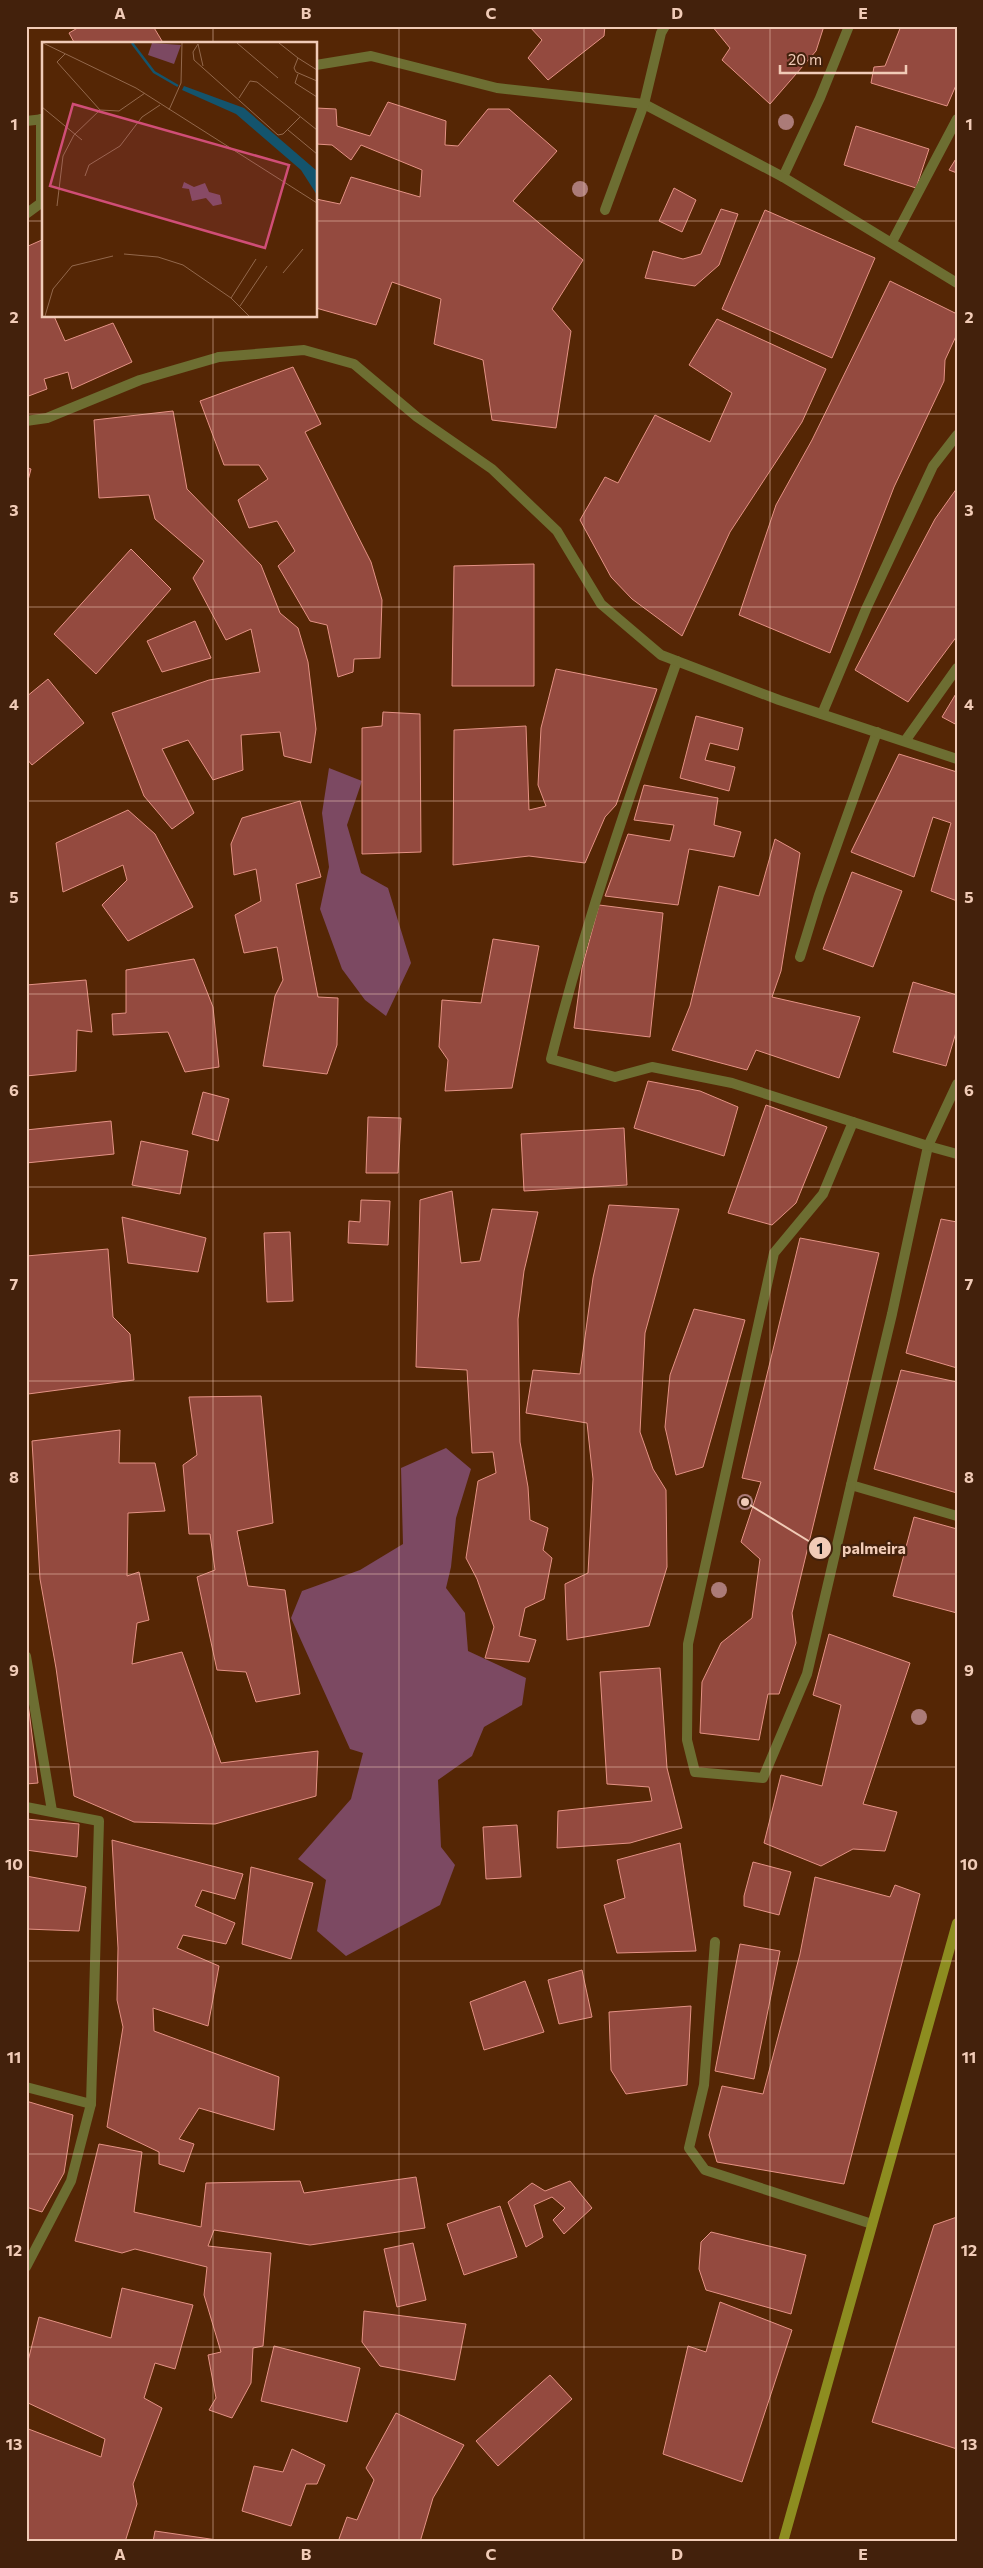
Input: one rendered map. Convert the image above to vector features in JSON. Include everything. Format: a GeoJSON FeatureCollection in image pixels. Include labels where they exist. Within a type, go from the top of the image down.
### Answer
{"type":"FeatureCollection","features":[{"type":"Feature","properties":{"kind":"street"},"geometry":{"type":"LineString","coordinates":[[605,210],[644,104],[661,33],[665,26]]}},
{"type":"Feature","properties":{"kind":"street"},"geometry":{"type":"LineString","coordinates":[[783,177],[820,98],[849,26]]}},
{"type":"Feature","properties":{"kind":"street"},"geometry":{"type":"LineString","coordinates":[[318,65],[371,56],[497,88],[644,104],[783,177],[957,283]]}},
{"type":"Feature","properties":{"kind":"street"},"geometry":{"type":"LineString","coordinates":[[26,121],[42,119]]}},
{"type":"Feature","properties":{"kind":"street"},"geometry":{"type":"LineString","coordinates":[[892,242],[957,119]]}},
{"type":"Feature","properties":{"kind":"street"},"geometry":{"type":"LineString","coordinates":[[26,214],[41,203],[42,161]]}},
{"type":"Feature","properties":{"kind":"street"},"geometry":{"type":"LineString","coordinates":[[26,421],[47,418],[140,380],[219,357],[304,350],[354,364],[417,418],[492,469],[557,530],[601,604],[660,655],[822,714],[957,759]]}},
{"type":"Feature","properties":{"kind":"street"},"geometry":{"type":"LineString","coordinates":[[822,714],[866,608],[933,466],[957,435]]}},
{"type":"Feature","properties":{"kind":"street"},"geometry":{"type":"LineString","coordinates":[[677,661],[617,832],[574,968],[552,1060],[615,1077],[652,1067],[732,1083],[957,1154]]}},
{"type":"Feature","properties":{"kind":"street"},"geometry":{"type":"LineString","coordinates":[[905,741],[957,668]]}},
{"type":"Feature","properties":{"kind":"street"},"geometry":{"type":"LineString","coordinates":[[800,957],[819,895],[877,732]]}},
{"type":"Feature","properties":{"kind":"street"},"geometry":{"type":"LineString","coordinates":[[853,1122],[823,1194],[774,1253],[688,1644],[687,1740],[695,1772],[763,1778],[807,1674],[892,1314],[928,1146],[957,1084]]}},
{"type":"Feature","properties":{"kind":"street"},"geometry":{"type":"LineString","coordinates":[[851,1486],[957,1516]]}},
{"type":"Feature","properties":{"kind":"street"},"geometry":{"type":"LineString","coordinates":[[26,1656],[52,1811]]}},
{"type":"Feature","properties":{"kind":"street"},"geometry":{"type":"LineString","coordinates":[[26,1807],[99,1821],[91,2104],[71,2182],[26,2267]]}},
{"type":"Feature","properties":{"kind":"street"},"geometry":{"type":"LineString","coordinates":[[783,2542],[957,1923]]}},
{"type":"Feature","properties":{"kind":"street"},"geometry":{"type":"LineString","coordinates":[[715,1942],[704,2085],[689,2148],[705,2170],[872,2224]]}},
{"type":"Feature","properties":{"kind":"street"},"geometry":{"type":"LineString","coordinates":[[26,2087],[91,2104]]}},
{"type":"Feature","properties":{"kind":"shaded area"},"geometry":{"type":"Polygon","coordinates":[[[329,768],[362,781],[347,825],[361,873],[388,888],[411,963],[386,1016],[365,1000],[342,969],[320,909],[329,867],[322,813],[329,768]]]}},
{"type":"Feature","properties":{"kind":"shaded area"},"geometry":{"type":"Polygon","coordinates":[[[446,1448],[471,1469],[456,1518],[451,1567],[446,1588],[465,1613],[468,1651],[526,1678],[522,1705],[484,1727],[472,1756],[438,1780],[441,1847],[455,1865],[440,1905],[346,1956],[317,1931],[326,1880],[298,1859],[351,1799],[363,1753],[350,1749],[291,1618],[302,1591],[360,1570],[403,1544],[401,1468],[446,1448]]]}},
{"type":"Feature","properties":{"kind":"building"},"geometry":{"type":"Polygon","coordinates":[[[81,26],[153,26],[162,41],[74,42],[69,33],[81,26]]]}},
{"type":"Feature","properties":{"kind":"building"},"geometry":{"type":"Polygon","coordinates":[[[529,26],[605,26],[604,36],[548,80],[528,58],[542,40],[529,26]]]}},
{"type":"Feature","properties":{"kind":"building"},"geometry":{"type":"Polygon","coordinates":[[[712,26],[824,26],[816,51],[770,104],[722,60],[730,48],[712,26]]]}},
{"type":"Feature","properties":{"kind":"building"},"geometry":{"type":"Polygon","coordinates":[[[901,26],[957,26],[957,83],[947,106],[871,83],[874,67],[885,66],[901,26]]]}},
{"type":"Feature","properties":{"kind":"building"},"geometry":{"type":"Polygon","coordinates":[[[388,102],[446,121],[445,145],[458,146],[488,109],[509,109],[557,151],[513,201],[583,260],[552,309],[571,331],[556,428],[492,420],[483,360],[434,344],[441,299],[392,282],[376,325],[318,309],[318,199],[340,204],[351,177],[420,197],[422,170],[361,145],[351,160],[332,145],[318,144],[318,108],[336,109],[337,126],[370,136],[388,102]]]}},
{"type":"Feature","properties":{"kind":"building"},"geometry":{"type":"Polygon","coordinates":[[[856,126],[929,149],[916,188],[844,165],[856,126]]]}},
{"type":"Feature","properties":{"kind":"building"},"geometry":{"type":"Polygon","coordinates":[[[957,157],[957,173],[949,170],[957,157]]]}},
{"type":"Feature","properties":{"kind":"building"},"geometry":{"type":"Polygon","coordinates":[[[674,188],[696,200],[682,232],[659,221],[674,188]]]}},
{"type":"Feature","properties":{"kind":"building"},"geometry":{"type":"Polygon","coordinates":[[[721,209],[738,214],[719,265],[695,286],[645,278],[653,251],[683,259],[701,254],[721,209]]]}},
{"type":"Feature","properties":{"kind":"building"},"geometry":{"type":"Polygon","coordinates":[[[765,210],[875,258],[832,358],[722,309],[765,210]]]}},
{"type":"Feature","properties":{"kind":"building"},"geometry":{"type":"Polygon","coordinates":[[[42,240],[42,318],[55,318],[65,341],[113,323],[132,362],[72,389],[68,372],[44,379],[47,389],[26,397],[26,247],[42,240]]]}},
{"type":"Feature","properties":{"kind":"building"},"geometry":{"type":"Polygon","coordinates":[[[890,281],[957,314],[957,334],[945,360],[944,381],[894,487],[830,653],[739,615],[776,505],[812,440],[890,281]]]}},
{"type":"Feature","properties":{"kind":"building"},"geometry":{"type":"Polygon","coordinates":[[[717,319],[826,369],[802,422],[730,532],[682,636],[632,599],[611,577],[580,520],[605,477],[618,483],[655,415],[710,442],[732,393],[689,365],[717,319]]]}},
{"type":"Feature","properties":{"kind":"building"},"geometry":{"type":"Polygon","coordinates":[[[293,367],[321,424],[305,432],[371,562],[382,600],[380,658],[354,659],[353,672],[338,677],[327,625],[310,621],[278,566],[295,551],[277,521],[249,528],[238,500],[268,479],[259,465],[224,465],[200,401],[293,367]]]}},
{"type":"Feature","properties":{"kind":"building"},"geometry":{"type":"Polygon","coordinates":[[[173,411],[187,489],[261,565],[280,613],[298,628],[308,662],[316,729],[311,763],[284,756],[280,732],[241,735],[243,770],[213,780],[188,740],[162,749],[194,813],[172,829],[144,796],[112,713],[209,680],[260,672],[251,629],[226,640],[193,578],[204,561],[155,519],[149,495],[99,498],[94,420],[173,411]]]}},
{"type":"Feature","properties":{"kind":"building"},"geometry":{"type":"Polygon","coordinates":[[[26,467],[31,469],[26,488],[26,467]]]}},
{"type":"Feature","properties":{"kind":"building"},"geometry":{"type":"Polygon","coordinates":[[[957,488],[957,636],[908,702],[855,670],[935,519],[957,488]]]}},
{"type":"Feature","properties":{"kind":"building"},"geometry":{"type":"Polygon","coordinates":[[[131,549],[171,589],[96,674],[54,634],[131,549]]]}},
{"type":"Feature","properties":{"kind":"building"},"geometry":{"type":"Polygon","coordinates":[[[534,564],[534,686],[452,686],[454,566],[534,564]]]}},
{"type":"Feature","properties":{"kind":"building"},"geometry":{"type":"Polygon","coordinates":[[[195,621],[211,658],[162,672],[147,641],[195,621]]]}},
{"type":"Feature","properties":{"kind":"building"},"geometry":{"type":"Polygon","coordinates":[[[556,669],[657,689],[616,805],[605,817],[585,863],[529,856],[453,865],[454,730],[526,726],[529,810],[546,806],[538,785],[541,728],[556,669]]]}},
{"type":"Feature","properties":{"kind":"building"},"geometry":{"type":"Polygon","coordinates":[[[48,679],[84,723],[32,765],[26,758],[26,697],[48,679]]]}},
{"type":"Feature","properties":{"kind":"building"},"geometry":{"type":"Polygon","coordinates":[[[957,692],[957,725],[942,717],[957,692]]]}},
{"type":"Feature","properties":{"kind":"building"},"geometry":{"type":"Polygon","coordinates":[[[383,712],[420,714],[421,852],[362,854],[362,728],[382,726],[383,712]]]}},
{"type":"Feature","properties":{"kind":"building"},"geometry":{"type":"Polygon","coordinates":[[[696,716],[743,728],[738,750],[710,743],[705,760],[735,767],[729,791],[680,778],[696,716]]]}},
{"type":"Feature","properties":{"kind":"building"},"geometry":{"type":"Polygon","coordinates":[[[899,754],[957,772],[957,901],[931,891],[951,823],[933,817],[914,877],[851,852],[899,754]]]}},
{"type":"Feature","properties":{"kind":"building"},"geometry":{"type":"Polygon","coordinates":[[[644,785],[718,798],[714,825],[741,832],[734,857],[689,849],[678,905],[605,896],[628,834],[670,841],[674,825],[634,820],[644,785]]]}},
{"type":"Feature","properties":{"kind":"building"},"geometry":{"type":"Polygon","coordinates":[[[300,801],[321,877],[296,884],[318,997],[338,998],[337,1045],[327,1074],[263,1066],[275,996],[283,980],[277,947],[244,953],[235,915],[261,901],[256,869],[234,875],[231,844],[242,818],[300,801]]]}},
{"type":"Feature","properties":{"kind":"building"},"geometry":{"type":"Polygon","coordinates":[[[128,810],[155,834],[193,907],[128,941],[102,905],[127,880],[123,865],[63,892],[56,843],[128,810]]]}},
{"type":"Feature","properties":{"kind":"building"},"geometry":{"type":"Polygon","coordinates":[[[775,839],[800,853],[781,971],[772,997],[860,1017],[839,1078],[756,1050],[747,1070],[672,1050],[690,1006],[719,886],[759,896],[775,839]]]}},
{"type":"Feature","properties":{"kind":"building"},"geometry":{"type":"Polygon","coordinates":[[[852,872],[902,891],[873,967],[823,949],[852,872]]]}},
{"type":"Feature","properties":{"kind":"building"},"geometry":{"type":"Polygon","coordinates":[[[599,905],[663,913],[650,1037],[574,1028],[582,968],[599,905]]]}},
{"type":"Feature","properties":{"kind":"building"},"geometry":{"type":"Polygon","coordinates":[[[493,939],[539,946],[512,1088],[445,1091],[448,1060],[439,1047],[442,1000],[481,1003],[493,939]]]}},
{"type":"Feature","properties":{"kind":"building"},"geometry":{"type":"Polygon","coordinates":[[[194,959],[213,1007],[219,1067],[185,1072],[168,1032],[113,1035],[112,1014],[126,1013],[126,970],[194,959]]]}},
{"type":"Feature","properties":{"kind":"building"},"geometry":{"type":"Polygon","coordinates":[[[86,980],[92,1032],[77,1030],[76,1071],[26,1076],[26,985],[86,980]]]}},
{"type":"Feature","properties":{"kind":"building"},"geometry":{"type":"Polygon","coordinates":[[[913,982],[957,995],[957,1029],[946,1066],[893,1052],[913,982]]]}},
{"type":"Feature","properties":{"kind":"building"},"geometry":{"type":"Polygon","coordinates":[[[648,1081],[700,1091],[738,1107],[724,1156],[634,1128],[648,1081]]]}},
{"type":"Feature","properties":{"kind":"building"},"geometry":{"type":"Polygon","coordinates":[[[203,1092],[229,1099],[218,1141],[192,1134],[203,1092]]]}},
{"type":"Feature","properties":{"kind":"building"},"geometry":{"type":"Polygon","coordinates":[[[766,1105],[827,1127],[796,1203],[772,1225],[728,1213],[766,1105]]]}},
{"type":"Feature","properties":{"kind":"building"},"geometry":{"type":"Polygon","coordinates":[[[368,1117],[401,1118],[398,1173],[366,1173],[368,1117]]]}},
{"type":"Feature","properties":{"kind":"building"},"geometry":{"type":"Polygon","coordinates":[[[111,1121],[114,1154],[26,1163],[26,1130],[111,1121]]]}},
{"type":"Feature","properties":{"kind":"building"},"geometry":{"type":"Polygon","coordinates":[[[624,1128],[627,1185],[524,1191],[521,1134],[624,1128]]]}},
{"type":"Feature","properties":{"kind":"building"},"geometry":{"type":"Polygon","coordinates":[[[141,1141],[188,1151],[180,1194],[132,1185],[141,1141]]]}},
{"type":"Feature","properties":{"kind":"building"},"geometry":{"type":"Polygon","coordinates":[[[452,1191],[461,1263],[480,1261],[492,1209],[538,1212],[524,1271],[518,1319],[520,1442],[528,1487],[530,1520],[548,1528],[543,1550],[552,1558],[544,1599],[525,1608],[519,1636],[536,1640],[529,1662],[485,1658],[494,1627],[477,1579],[466,1558],[478,1481],[496,1473],[493,1452],[472,1453],[467,1370],[416,1367],[420,1200],[452,1191]]]}},
{"type":"Feature","properties":{"kind":"building"},"geometry":{"type":"Polygon","coordinates":[[[361,1200],[390,1201],[388,1245],[348,1243],[349,1221],[360,1222],[361,1200]]]}},
{"type":"Feature","properties":{"kind":"building"},"geometry":{"type":"Polygon","coordinates":[[[609,1205],[679,1209],[645,1333],[640,1432],[653,1469],[666,1490],[667,1567],[649,1626],[567,1640],[565,1584],[588,1573],[593,1479],[587,1423],[526,1413],[533,1370],[580,1374],[593,1278],[609,1205]]]}},
{"type":"Feature","properties":{"kind":"building"},"geometry":{"type":"Polygon","coordinates":[[[122,1217],[206,1238],[198,1272],[128,1263],[122,1217]]]}},
{"type":"Feature","properties":{"kind":"building"},"geometry":{"type":"Polygon","coordinates":[[[941,1219],[957,1222],[957,1368],[906,1353],[941,1219]]]}},
{"type":"Feature","properties":{"kind":"building"},"geometry":{"type":"Polygon","coordinates":[[[290,1232],[293,1301],[267,1302],[264,1233],[290,1232]]]}},
{"type":"Feature","properties":{"kind":"building"},"geometry":{"type":"Polygon","coordinates":[[[800,1238],[879,1253],[792,1613],[796,1643],[779,1694],[768,1694],[759,1740],[700,1733],[702,1682],[721,1643],[752,1618],[760,1559],[741,1542],[761,1482],[742,1478],[800,1238]]]}},
{"type":"Feature","properties":{"kind":"building"},"geometry":{"type":"Polygon","coordinates":[[[108,1249],[113,1317],[130,1334],[134,1380],[28,1394],[26,1256],[108,1249]]]}},
{"type":"Feature","properties":{"kind":"building"},"geometry":{"type":"Polygon","coordinates":[[[694,1309],[745,1320],[703,1467],[676,1475],[665,1427],[670,1375],[694,1309]]]}},
{"type":"Feature","properties":{"kind":"building"},"geometry":{"type":"Polygon","coordinates":[[[901,1370],[957,1382],[957,1493],[874,1469],[901,1370]]]}},
{"type":"Feature","properties":{"kind":"building"},"geometry":{"type":"Polygon","coordinates":[[[261,1396],[273,1523],[237,1531],[248,1586],[285,1590],[300,1694],[256,1702],[246,1672],[217,1670],[197,1577],[215,1570],[210,1534],[189,1534],[183,1465],[197,1455],[189,1397],[261,1396]]]}},
{"type":"Feature","properties":{"kind":"building"},"geometry":{"type":"Polygon","coordinates":[[[120,1430],[119,1463],[155,1463],[165,1511],[128,1513],[127,1576],[139,1572],[149,1620],[137,1623],[132,1664],[182,1652],[221,1763],[318,1751],[316,1796],[215,1824],[134,1822],[74,1796],[56,1668],[40,1579],[32,1441],[120,1430]]]}},
{"type":"Feature","properties":{"kind":"building"},"geometry":{"type":"Polygon","coordinates":[[[914,1517],[957,1529],[957,1613],[893,1596],[914,1517]]]}},
{"type":"Feature","properties":{"kind":"building"},"geometry":{"type":"Polygon","coordinates":[[[829,1634],[910,1663],[863,1804],[897,1812],[885,1851],[853,1849],[821,1866],[764,1843],[781,1775],[822,1786],[841,1705],[813,1695],[829,1634]]]}},
{"type":"Feature","properties":{"kind":"building"},"geometry":{"type":"Polygon","coordinates":[[[660,1668],[667,1768],[682,1828],[630,1843],[557,1848],[558,1811],[652,1801],[649,1787],[607,1784],[600,1672],[660,1668]]]}},
{"type":"Feature","properties":{"kind":"building"},"geometry":{"type":"Polygon","coordinates":[[[26,1687],[38,1783],[26,1784],[26,1687]]]}},
{"type":"Feature","properties":{"kind":"building"},"geometry":{"type":"Polygon","coordinates":[[[26,1819],[79,1824],[77,1857],[26,1850],[26,1819]]]}},
{"type":"Feature","properties":{"kind":"building"},"geometry":{"type":"Polygon","coordinates":[[[517,1825],[521,1877],[486,1879],[483,1827],[517,1825]]]}},
{"type":"Feature","properties":{"kind":"building"},"geometry":{"type":"Polygon","coordinates":[[[112,1840],[243,1874],[235,1899],[202,1890],[195,1906],[235,1923],[226,1944],[183,1935],[177,1948],[219,1966],[208,2026],[153,2008],[154,2031],[279,2077],[274,2130],[199,2108],[179,2139],[194,2144],[184,2172],[159,2164],[159,2152],[107,2127],[123,2027],[117,2000],[118,1948],[112,1840]]]}},
{"type":"Feature","properties":{"kind":"building"},"geometry":{"type":"Polygon","coordinates":[[[680,1843],[696,1951],[617,1953],[604,1905],[625,1898],[617,1860],[680,1843]]]}},
{"type":"Feature","properties":{"kind":"building"},"geometry":{"type":"Polygon","coordinates":[[[753,1862],[791,1872],[779,1915],[744,1906],[744,1896],[753,1862]]]}},
{"type":"Feature","properties":{"kind":"building"},"geometry":{"type":"Polygon","coordinates":[[[251,1867],[313,1883],[291,1959],[242,1944],[251,1867]]]}},
{"type":"Feature","properties":{"kind":"building"},"geometry":{"type":"Polygon","coordinates":[[[26,1876],[86,1887],[79,1931],[26,1929],[26,1876]]]}},
{"type":"Feature","properties":{"kind":"building"},"geometry":{"type":"Polygon","coordinates":[[[815,1877],[890,1897],[895,1885],[920,1894],[844,2184],[717,2162],[709,2135],[722,2086],[763,2094],[800,1954],[815,1877]]]}},
{"type":"Feature","properties":{"kind":"building"},"geometry":{"type":"Polygon","coordinates":[[[740,1944],[780,1951],[754,2079],[715,2071],[740,1944]]]}},
{"type":"Feature","properties":{"kind":"building"},"geometry":{"type":"Polygon","coordinates":[[[582,1970],[592,2017],[559,2024],[548,1980],[582,1970]]]}},
{"type":"Feature","properties":{"kind":"building"},"geometry":{"type":"Polygon","coordinates":[[[525,1981],[544,2032],[484,2050],[470,2002],[525,1981]]]}},
{"type":"Feature","properties":{"kind":"building"},"geometry":{"type":"Polygon","coordinates":[[[691,2006],[687,2085],[626,2094],[611,2070],[609,2012],[691,2006]]]}},
{"type":"Feature","properties":{"kind":"building"},"geometry":{"type":"Polygon","coordinates":[[[26,2101],[73,2115],[64,2173],[42,2212],[26,2207],[26,2101]]]}},
{"type":"Feature","properties":{"kind":"building"},"geometry":{"type":"Polygon","coordinates":[[[99,2144],[142,2152],[134,2212],[201,2227],[206,2183],[300,2181],[304,2193],[416,2177],[425,2228],[310,2245],[214,2230],[208,2246],[271,2253],[263,2346],[253,2348],[251,2383],[232,2418],[209,2410],[216,2398],[208,2355],[221,2352],[204,2295],[207,2267],[135,2249],[122,2253],[75,2241],[99,2144]]]}},
{"type":"Feature","properties":{"kind":"building"},"geometry":{"type":"Polygon","coordinates":[[[570,2181],[592,2208],[564,2234],[553,2220],[565,2208],[552,2197],[534,2205],[543,2237],[526,2247],[508,2202],[532,2183],[545,2191],[570,2181]]]}},
{"type":"Feature","properties":{"kind":"building"},"geometry":{"type":"Polygon","coordinates":[[[500,2206],[517,2257],[464,2275],[447,2224],[500,2206]]]}},
{"type":"Feature","properties":{"kind":"building"},"geometry":{"type":"Polygon","coordinates":[[[957,2217],[957,2449],[872,2422],[934,2225],[957,2217]]]}},
{"type":"Feature","properties":{"kind":"building"},"geometry":{"type":"Polygon","coordinates":[[[711,2232],[806,2255],[791,2314],[706,2290],[699,2269],[701,2242],[711,2232]]]}},
{"type":"Feature","properties":{"kind":"building"},"geometry":{"type":"Polygon","coordinates":[[[413,2243],[426,2300],[397,2307],[384,2249],[413,2243]]]}},
{"type":"Feature","properties":{"kind":"building"},"geometry":{"type":"Polygon","coordinates":[[[122,2288],[193,2305],[175,2369],[155,2363],[144,2398],[162,2408],[133,2484],[137,2504],[125,2542],[26,2542],[26,2428],[101,2457],[105,2439],[26,2402],[26,2369],[39,2317],[111,2338],[122,2288]]]}},
{"type":"Feature","properties":{"kind":"building"},"geometry":{"type":"Polygon","coordinates":[[[720,2302],[792,2330],[742,2482],[663,2454],[688,2346],[706,2352],[720,2302]]]}},
{"type":"Feature","properties":{"kind":"building"},"geometry":{"type":"Polygon","coordinates":[[[364,2311],[466,2324],[455,2380],[380,2366],[362,2342],[364,2311]]]}},
{"type":"Feature","properties":{"kind":"building"},"geometry":{"type":"Polygon","coordinates":[[[274,2346],[360,2368],[347,2422],[261,2401],[274,2346]]]}},
{"type":"Feature","properties":{"kind":"building"},"geometry":{"type":"Polygon","coordinates":[[[550,2375],[572,2399],[498,2466],[476,2441],[550,2375]]]}},
{"type":"Feature","properties":{"kind":"building"},"geometry":{"type":"Polygon","coordinates":[[[396,2413],[464,2445],[433,2498],[420,2542],[344,2542],[339,2539],[347,2517],[357,2520],[374,2480],[366,2468],[396,2413]]]}},
{"type":"Feature","properties":{"kind":"building"},"geometry":{"type":"Polygon","coordinates":[[[292,2449],[325,2465],[317,2484],[306,2484],[291,2526],[242,2511],[254,2466],[283,2472],[292,2449]]]}},
{"type":"Feature","properties":{"kind":"building"},"geometry":{"type":"Polygon","coordinates":[[[155,2531],[231,2542],[153,2542],[155,2531]]]}},
{"type":"Feature","properties":{"kind":"place","name":"palmeira"},"geometry":{"type":"Point","coordinates":[745,1502]}}]}
